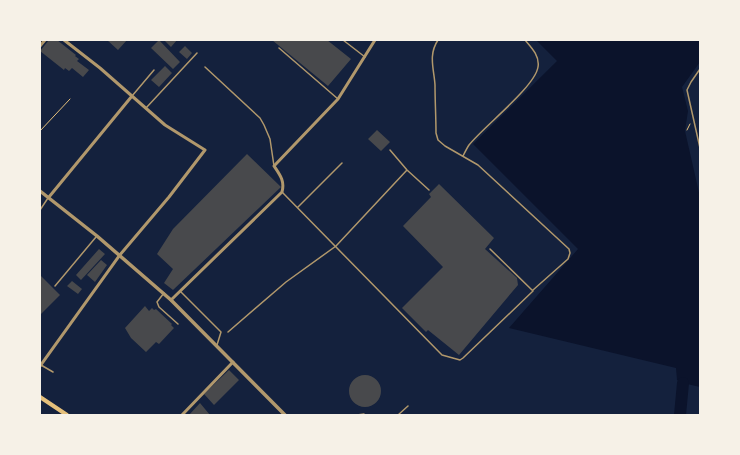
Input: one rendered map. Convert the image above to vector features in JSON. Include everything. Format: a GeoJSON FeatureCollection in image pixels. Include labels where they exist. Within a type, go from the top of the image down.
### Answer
{"type":"FeatureCollection","features":[{"type":"Feature","properties":{"kind":"main road"},"geometry":{"type":"LineString","coordinates":[[40,397],[67,415]]}},
{"type":"Feature","properties":{"kind":"street"},"geometry":{"type":"LineString","coordinates":[[40,46],[45,40]]}},
{"type":"Feature","properties":{"kind":"street"},"geometry":{"type":"LineString","coordinates":[[40,365],[119,256],[169,197],[205,150],[165,125],[100,68],[64,40]]}},
{"type":"Feature","properties":{"kind":"street"},"geometry":{"type":"LineString","coordinates":[[171,300],[282,192],[284,186],[283,180],[274,166],[338,99],[375,40]]}},
{"type":"Feature","properties":{"kind":"street"},"geometry":{"type":"LineString","coordinates":[[49,197],[132,96]]}},
{"type":"Feature","properties":{"kind":"street"},"geometry":{"type":"LineString","coordinates":[[40,191],[97,236],[171,300],[285,415]]}},
{"type":"Feature","properties":{"kind":"street"},"geometry":{"type":"LineString","coordinates":[[182,415],[234,362]]}},
{"type":"Feature","properties":{"kind":"lane"},"geometry":{"type":"LineString","coordinates":[[343,40],[365,57]]}},
{"type":"Feature","properties":{"kind":"lane"},"geometry":{"type":"LineString","coordinates":[[282,192],[442,355],[451,358],[460,360],[463,358],[568,259],[570,253],[569,249],[490,175],[478,165],[445,146],[438,140],[436,133],[432,67],[434,46],[438,40]]}},
{"type":"Feature","properties":{"kind":"lane"},"geometry":{"type":"LineString","coordinates":[[463,156],[469,145],[508,106],[538,68],[538,60],[533,50],[525,40]]}},
{"type":"Feature","properties":{"kind":"lane"},"geometry":{"type":"LineString","coordinates":[[279,48],[338,99]]}},
{"type":"Feature","properties":{"kind":"lane"},"geometry":{"type":"LineString","coordinates":[[146,108],[197,53]]}},
{"type":"Feature","properties":{"kind":"lane"},"geometry":{"type":"LineString","coordinates":[[204,67],[260,118],[270,139],[272,163],[274,166]]}},
{"type":"Feature","properties":{"kind":"lane"},"geometry":{"type":"LineString","coordinates":[[700,69],[687,90],[700,148]]}},
{"type":"Feature","properties":{"kind":"lane"},"geometry":{"type":"LineString","coordinates":[[132,96],[154,70]]}},
{"type":"Feature","properties":{"kind":"lane"},"geometry":{"type":"LineString","coordinates":[[390,150],[407,170],[429,190]]}},
{"type":"Feature","properties":{"kind":"lane"},"geometry":{"type":"LineString","coordinates":[[298,208],[342,163]]}},
{"type":"Feature","properties":{"kind":"lane"},"geometry":{"type":"LineString","coordinates":[[228,332],[286,282],[336,246],[407,170]]}},
{"type":"Feature","properties":{"kind":"lane"},"geometry":{"type":"LineString","coordinates":[[40,210],[49,197]]}},
{"type":"Feature","properties":{"kind":"lane"},"geometry":{"type":"LineString","coordinates":[[55,286],[97,236]]}},
{"type":"Feature","properties":{"kind":"lane"},"geometry":{"type":"LineString","coordinates":[[490,249],[533,291]]}},
{"type":"Feature","properties":{"kind":"lane"},"geometry":{"type":"LineString","coordinates":[[180,291],[221,332],[217,345]]}},
{"type":"Feature","properties":{"kind":"lane"},"geometry":{"type":"LineString","coordinates":[[164,294],[157,302],[159,307],[178,324]]}},
{"type":"Feature","properties":{"kind":"lane"},"geometry":{"type":"LineString","coordinates":[[40,365],[53,372]]}},
{"type":"Feature","properties":{"kind":"lane"},"geometry":{"type":"LineString","coordinates":[[398,415],[408,406]]}},
{"type":"Feature","properties":{"kind":"lane"},"geometry":{"type":"LineString","coordinates":[[357,415],[364,414]]}},
{"type":"Feature","properties":{"kind":"path"},"geometry":{"type":"LineString","coordinates":[[40,131],[70,99]]}},
{"type":"Feature","properties":{"kind":"water"},"geometry":{"type":"Polygon","coordinates":[[[536,40],[700,40],[700,62],[682,87],[688,111],[685,131],[700,197],[700,387],[677,380],[676,368],[509,328],[578,249],[473,144],[557,61],[536,40]]]}},
{"type":"Feature","properties":{"kind":"building"},"geometry":{"type":"Polygon","coordinates":[[[49,40],[57,40],[76,55],[75,56],[79,59],[77,61],[89,70],[83,77],[72,68],[69,71],[65,68],[64,70],[40,51],[49,40]]]}},
{"type":"Feature","properties":{"kind":"building"},"geometry":{"type":"Polygon","coordinates":[[[107,40],[127,40],[118,50],[107,40]]]}},
{"type":"Feature","properties":{"kind":"building"},"geometry":{"type":"Polygon","coordinates":[[[159,40],[180,62],[173,69],[151,48],[159,40]]]}},
{"type":"Feature","properties":{"kind":"building"},"geometry":{"type":"Polygon","coordinates":[[[164,40],[177,40],[171,47],[164,40]]]}},
{"type":"Feature","properties":{"kind":"building"},"geometry":{"type":"Polygon","coordinates":[[[272,40],[327,40],[351,59],[328,86],[272,40]]]}},
{"type":"Feature","properties":{"kind":"building"},"geometry":{"type":"Polygon","coordinates":[[[185,46],[192,53],[187,59],[179,52],[185,46]]]}},
{"type":"Feature","properties":{"kind":"building"},"geometry":{"type":"Polygon","coordinates":[[[165,66],[172,73],[159,87],[151,80],[165,66]]]}},
{"type":"Feature","properties":{"kind":"building"},"geometry":{"type":"Polygon","coordinates":[[[377,130],[390,142],[381,151],[368,139],[377,130]]]}},
{"type":"Feature","properties":{"kind":"building"},"geometry":{"type":"Polygon","coordinates":[[[247,154],[281,187],[173,290],[164,283],[173,269],[157,254],[173,229],[247,154]]]}},
{"type":"Feature","properties":{"kind":"building"},"geometry":{"type":"Polygon","coordinates":[[[439,184],[494,238],[485,249],[517,278],[518,285],[459,355],[428,330],[426,332],[402,308],[443,267],[403,226],[431,197],[429,194],[439,184]]]}},
{"type":"Feature","properties":{"kind":"building"},"geometry":{"type":"Polygon","coordinates":[[[99,249],[105,254],[81,280],[76,275],[99,249]]]}},
{"type":"Feature","properties":{"kind":"building"},"geometry":{"type":"Polygon","coordinates":[[[101,260],[107,265],[95,282],[87,275],[101,260]]]}},
{"type":"Feature","properties":{"kind":"building"},"geometry":{"type":"Polygon","coordinates":[[[40,275],[60,295],[40,315],[40,275]]]}},
{"type":"Feature","properties":{"kind":"building"},"geometry":{"type":"Polygon","coordinates":[[[72,281],[82,289],[78,294],[67,286],[72,281]]]}},
{"type":"Feature","properties":{"kind":"building"},"geometry":{"type":"Polygon","coordinates":[[[145,306],[149,311],[152,308],[154,310],[156,309],[172,324],[171,325],[174,328],[159,344],[156,342],[146,352],[131,338],[125,328],[145,306]]]}},
{"type":"Feature","properties":{"kind":"building"},"geometry":{"type":"Polygon","coordinates":[[[229,370],[239,380],[214,405],[204,394],[229,370]]]}},
{"type":"Feature","properties":{"kind":"building"},"geometry":{"type":"Polygon","coordinates":[[[362,375],[368,375],[377,379],[381,391],[377,403],[368,407],[362,407],[353,403],[349,394],[349,388],[353,379],[362,375]]]}},
{"type":"Feature","properties":{"kind":"building"},"geometry":{"type":"Polygon","coordinates":[[[200,403],[210,415],[189,415],[200,403]]]}},
{"type":"Feature","properties":{"kind":"waterway"},"geometry":{"type":"LineString","coordinates":[[680,415],[683,383]]}}]}
